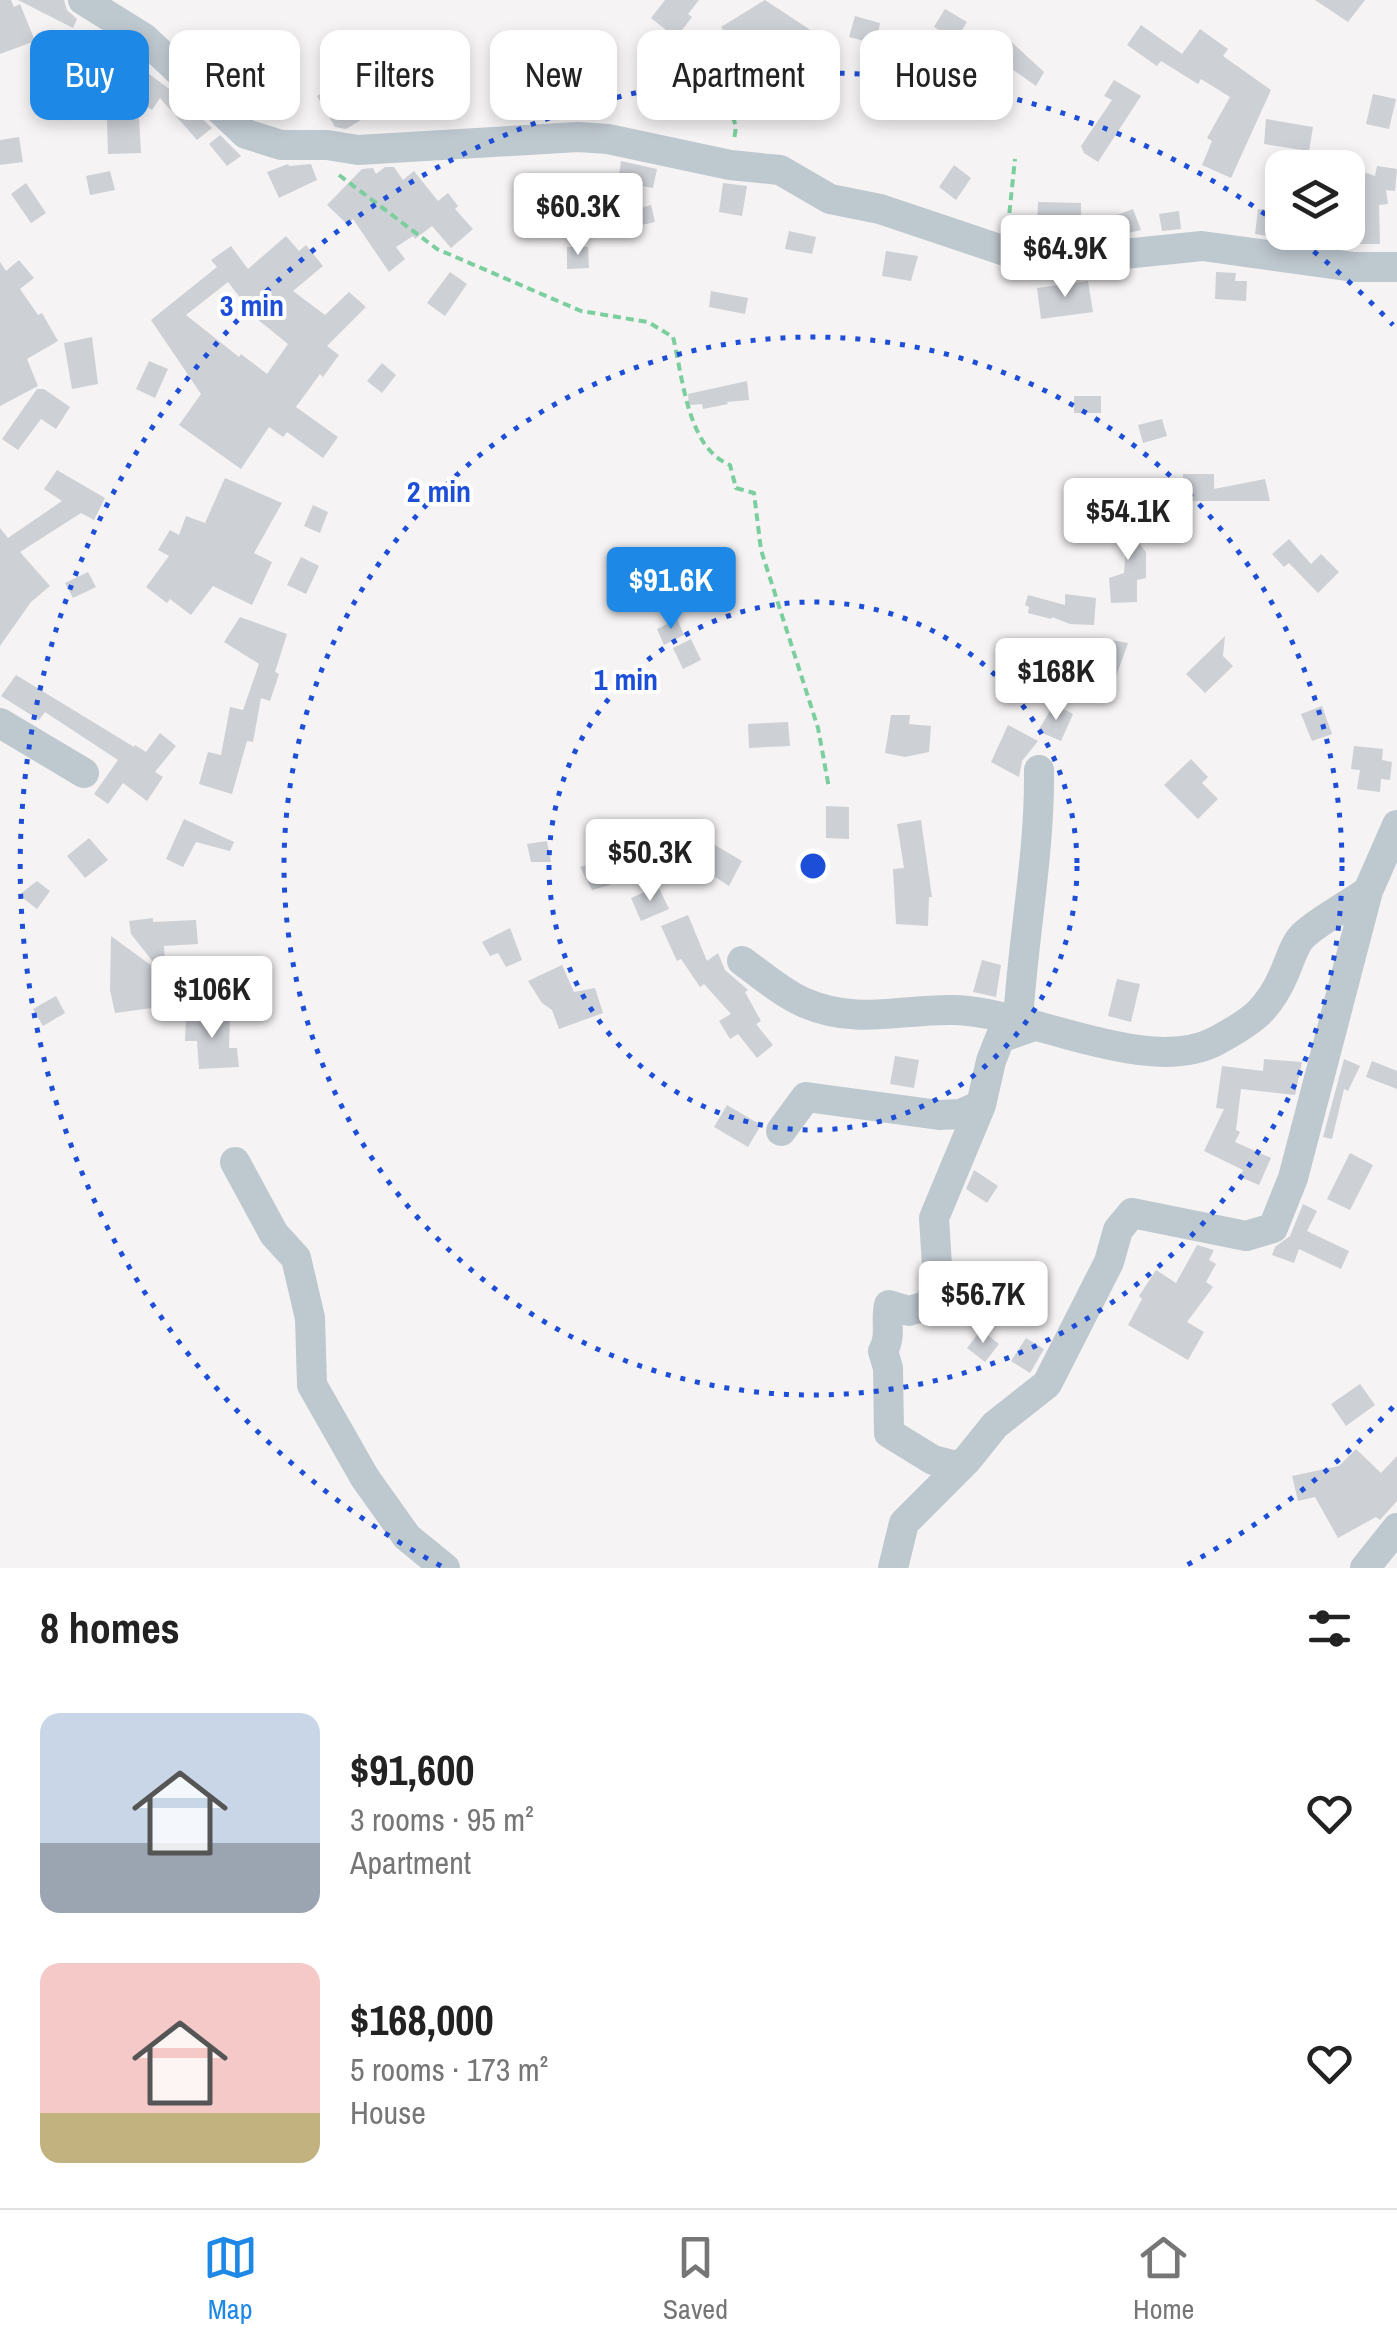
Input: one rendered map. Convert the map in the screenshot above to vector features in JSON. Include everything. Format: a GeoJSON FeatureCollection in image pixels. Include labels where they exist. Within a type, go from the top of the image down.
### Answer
{"type":"FeatureCollection","features":[{"type":"Feature","properties":{"kind":"street"},"geometry":{"type":"LineString","coordinates":[[83,0],[144,38],[246,134],[281,145],[358,150],[578,137],[608,139],[780,170],[830,199],[880,209],[1006,251],[1056,261],[1202,246],[1354,268],[1397,267]]}},
{"type":"Feature","properties":{"kind":"street"},"geometry":{"type":"LineString","coordinates":[[0,723],[84,773]]}},
{"type":"Feature","properties":{"kind":"street"},"geometry":{"type":"LineString","coordinates":[[1028,1023],[1022,952],[1040,827],[1040,770]]}},
{"type":"Feature","properties":{"kind":"street"},"geometry":{"type":"LineString","coordinates":[[893,1568],[904,1523],[935,1475],[966,1461],[995,1425],[1047,1384],[1109,1262],[1118,1230],[1132,1213],[1246,1236],[1273,1228],[1294,1178],[1368,891],[1397,825]]}},
{"type":"Feature","properties":{"kind":"street"},"geometry":{"type":"LineString","coordinates":[[742,961],[804,1003],[846,1014],[890,1016],[956,1010],[1150,1053],[1184,1053],[1213,1042],[1260,1014],[1272,1000],[1300,938],[1368,891]]}},
{"type":"Feature","properties":{"kind":"street"},"geometry":{"type":"LineString","coordinates":[[935,1475],[889,1432],[888,1368],[883,1351],[890,1338],[886,1317],[889,1305],[910,1311],[929,1305],[938,1282],[934,1218],[981,1104],[990,1060],[1000,1038],[1028,1023]]}},
{"type":"Feature","properties":{"kind":"street"},"geometry":{"type":"LineString","coordinates":[[781,1131],[806,1097],[939,1115],[961,1114],[981,1104]]}},
{"type":"Feature","properties":{"kind":"street"},"geometry":{"type":"LineString","coordinates":[[235,1162],[274,1234],[296,1258],[310,1318],[312,1384],[365,1478],[407,1537],[444,1568]]}},
{"type":"Feature","properties":{"kind":"street"},"geometry":{"type":"LineString","coordinates":[[1366,1568],[1397,1528]]}},
{"type":"Feature","properties":{"kind":"path"},"geometry":{"type":"LineString","coordinates":[[730,164],[734,120]]}},
{"type":"Feature","properties":{"kind":"path"},"geometry":{"type":"LineString","coordinates":[[327,145],[338,174],[436,249],[581,310],[648,322],[673,337],[695,428],[718,460],[730,465],[736,488],[754,493],[761,550],[818,728],[829,788]]}},
{"type":"Feature","properties":{"kind":"path"},"geometry":{"type":"LineString","coordinates":[[1006,251],[1015,159]]}},
{"type":"Feature","properties":{"kind":"building"},"geometry":{"type":"Polygon","coordinates":[[[0,0],[11,0],[14,7],[20,4],[31,30],[30,43],[0,54],[0,0]]]}},
{"type":"Feature","properties":{"kind":"building"},"geometry":{"type":"Polygon","coordinates":[[[18,0],[64,0],[67,10],[77,19],[73,28],[18,0]]]}},
{"type":"Feature","properties":{"kind":"building"},"geometry":{"type":"Polygon","coordinates":[[[665,0],[699,0],[682,30],[666,30],[651,18],[665,0]]]}},
{"type":"Feature","properties":{"kind":"building"},"geometry":{"type":"Polygon","coordinates":[[[765,0],[810,30],[723,30],[721,27],[765,0]]]}},
{"type":"Feature","properties":{"kind":"building"},"geometry":{"type":"Polygon","coordinates":[[[1315,0],[1365,0],[1348,22],[1315,0]]]}},
{"type":"Feature","properties":{"kind":"building"},"geometry":{"type":"Polygon","coordinates":[[[945,9],[967,22],[962,30],[934,27],[945,9]]]}},
{"type":"Feature","properties":{"kind":"building"},"geometry":{"type":"Polygon","coordinates":[[[855,16],[880,23],[879,30],[860,30],[860,40],[849,37],[855,16]]]}},
{"type":"Feature","properties":{"kind":"building"},"geometry":{"type":"Polygon","coordinates":[[[1141,25],[1182,54],[1200,29],[1228,49],[1223,56],[1271,90],[1231,178],[1202,165],[1212,141],[1207,138],[1230,97],[1201,79],[1198,84],[1161,61],[1157,66],[1127,45],[1141,25]]]}},
{"type":"Feature","properties":{"kind":"building"},"geometry":{"type":"Polygon","coordinates":[[[1013,43],[1044,72],[1036,86],[1013,70],[1013,43]]]}},
{"type":"Feature","properties":{"kind":"building"},"geometry":{"type":"Polygon","coordinates":[[[149,74],[169,89],[169,108],[160,98],[152,110],[149,74]]]}},
{"type":"Feature","properties":{"kind":"building"},"geometry":{"type":"Polygon","coordinates":[[[1114,80],[1141,96],[1098,162],[1084,153],[1081,146],[1112,100],[1104,96],[1114,80]]]}},
{"type":"Feature","properties":{"kind":"building"},"geometry":{"type":"Polygon","coordinates":[[[1373,94],[1396,99],[1389,129],[1366,124],[1373,94]]]}},
{"type":"Feature","properties":{"kind":"building"},"geometry":{"type":"Polygon","coordinates":[[[1266,119],[1313,127],[1309,150],[1264,144],[1266,119]]]}},
{"type":"Feature","properties":{"kind":"building"},"geometry":{"type":"Polygon","coordinates":[[[107,120],[139,120],[141,153],[108,154],[107,120]]]}},
{"type":"Feature","properties":{"kind":"building"},"geometry":{"type":"Polygon","coordinates":[[[179,120],[204,120],[212,128],[197,140],[179,120]]]}},
{"type":"Feature","properties":{"kind":"building"},"geometry":{"type":"Polygon","coordinates":[[[331,120],[361,120],[346,129],[335,127],[331,120]]]}},
{"type":"Feature","properties":{"kind":"building"},"geometry":{"type":"Polygon","coordinates":[[[220,135],[241,156],[227,166],[209,144],[220,135]]]}},
{"type":"Feature","properties":{"kind":"building"},"geometry":{"type":"Polygon","coordinates":[[[19,137],[23,162],[0,165],[0,140],[19,137]]]}},
{"type":"Feature","properties":{"kind":"building"},"geometry":{"type":"Polygon","coordinates":[[[621,161],[657,169],[653,188],[618,182],[621,161]]]}},
{"type":"Feature","properties":{"kind":"building"},"geometry":{"type":"Polygon","coordinates":[[[288,164],[311,164],[317,180],[279,198],[267,172],[288,164]]]}},
{"type":"Feature","properties":{"kind":"building"},"geometry":{"type":"Polygon","coordinates":[[[954,165],[971,178],[956,200],[939,187],[954,165]]]}},
{"type":"Feature","properties":{"kind":"building"},"geometry":{"type":"Polygon","coordinates":[[[1377,166],[1397,169],[1395,191],[1386,190],[1388,204],[1379,205],[1380,244],[1365,244],[1365,173],[1375,176],[1377,166]]]}},
{"type":"Feature","properties":{"kind":"building"},"geometry":{"type":"Polygon","coordinates":[[[385,167],[394,167],[403,180],[414,171],[438,201],[448,193],[458,206],[455,209],[473,229],[451,248],[432,226],[396,247],[405,259],[389,272],[353,219],[348,225],[327,205],[362,169],[373,168],[376,174],[385,167]]]}},
{"type":"Feature","properties":{"kind":"building"},"geometry":{"type":"Polygon","coordinates":[[[110,171],[115,190],[90,195],[86,176],[110,171]]]}},
{"type":"Feature","properties":{"kind":"building"},"geometry":{"type":"Polygon","coordinates":[[[26,183],[46,213],[31,223],[11,194],[26,183]]]}},
{"type":"Feature","properties":{"kind":"building"},"geometry":{"type":"Polygon","coordinates":[[[723,183],[747,186],[742,216],[719,212],[723,183]]]}},
{"type":"Feature","properties":{"kind":"building"},"geometry":{"type":"Polygon","coordinates":[[[1038,202],[1081,203],[1081,230],[1037,229],[1038,202]]]}},
{"type":"Feature","properties":{"kind":"building"},"geometry":{"type":"Polygon","coordinates":[[[651,205],[655,222],[628,228],[624,213],[651,205]]]}},
{"type":"Feature","properties":{"kind":"building"},"geometry":{"type":"Polygon","coordinates":[[[1133,209],[1141,230],[1116,236],[1109,218],[1133,209]]]}},
{"type":"Feature","properties":{"kind":"building"},"geometry":{"type":"Polygon","coordinates":[[[1258,209],[1265,210],[1265,236],[1255,234],[1258,209]]]}},
{"type":"Feature","properties":{"kind":"building"},"geometry":{"type":"Polygon","coordinates":[[[1179,211],[1181,229],[1162,231],[1159,214],[1179,211]]]}},
{"type":"Feature","properties":{"kind":"building"},"geometry":{"type":"Polygon","coordinates":[[[789,231],[816,237],[812,254],[785,249],[789,231]]]}},
{"type":"Feature","properties":{"kind":"building"},"geometry":{"type":"Polygon","coordinates":[[[286,236],[299,251],[306,245],[323,266],[293,291],[325,315],[349,292],[366,307],[327,346],[339,355],[296,407],[338,437],[323,458],[287,432],[283,437],[269,427],[241,469],[179,425],[201,394],[151,320],[217,267],[211,260],[231,246],[248,269],[286,236]],[[228,282],[186,315],[267,374],[288,344],[248,308],[228,282]]]}},
{"type":"Feature","properties":{"kind":"building"},"geometry":{"type":"Polygon","coordinates":[[[567,247],[588,247],[589,268],[567,269],[567,247]]]}},
{"type":"Feature","properties":{"kind":"building"},"geometry":{"type":"Polygon","coordinates":[[[886,251],[918,256],[911,281],[882,276],[886,251]]]}},
{"type":"Feature","properties":{"kind":"building"},"geometry":{"type":"Polygon","coordinates":[[[19,260],[34,278],[20,289],[38,315],[42,313],[58,341],[27,359],[38,386],[0,406],[0,262],[6,271],[19,260]]]}},
{"type":"Feature","properties":{"kind":"building"},"geometry":{"type":"Polygon","coordinates":[[[450,272],[467,284],[445,316],[427,303],[450,272]]]}},
{"type":"Feature","properties":{"kind":"building"},"geometry":{"type":"Polygon","coordinates":[[[1216,272],[1236,273],[1235,281],[1247,281],[1246,301],[1215,299],[1216,272]]]}},
{"type":"Feature","properties":{"kind":"building"},"geometry":{"type":"Polygon","coordinates":[[[1088,281],[1093,312],[1041,319],[1037,288],[1088,281]]]}},
{"type":"Feature","properties":{"kind":"building"},"geometry":{"type":"Polygon","coordinates":[[[711,291],[748,298],[745,314],[709,307],[711,291]]]}},
{"type":"Feature","properties":{"kind":"building"},"geometry":{"type":"Polygon","coordinates":[[[92,337],[98,384],[72,389],[64,343],[92,337]]]}},
{"type":"Feature","properties":{"kind":"building"},"geometry":{"type":"Polygon","coordinates":[[[149,361],[168,369],[155,398],[136,389],[149,361]]]}},
{"type":"Feature","properties":{"kind":"building"},"geometry":{"type":"Polygon","coordinates":[[[382,363],[396,375],[382,393],[367,381],[382,363]]]}},
{"type":"Feature","properties":{"kind":"building"},"geometry":{"type":"Polygon","coordinates":[[[747,381],[749,400],[703,409],[702,404],[689,405],[688,394],[747,381]]]}},
{"type":"Feature","properties":{"kind":"building"},"geometry":{"type":"Polygon","coordinates":[[[37,389],[44,389],[70,407],[56,429],[41,419],[18,450],[2,439],[37,389]]]}},
{"type":"Feature","properties":{"kind":"building"},"geometry":{"type":"Polygon","coordinates":[[[1074,396],[1101,396],[1101,413],[1074,413],[1074,396]]]}},
{"type":"Feature","properties":{"kind":"building"},"geometry":{"type":"Polygon","coordinates":[[[1162,419],[1167,436],[1143,443],[1138,425],[1162,419]]]}},
{"type":"Feature","properties":{"kind":"building"},"geometry":{"type":"Polygon","coordinates":[[[57,470],[105,498],[94,520],[81,513],[20,552],[50,586],[31,602],[0,646],[0,528],[8,538],[62,501],[44,489],[57,470]]]}},
{"type":"Feature","properties":{"kind":"building"},"geometry":{"type":"Polygon","coordinates":[[[1183,474],[1214,474],[1214,489],[1265,479],[1270,501],[1182,501],[1183,474]]]}},
{"type":"Feature","properties":{"kind":"building"},"geometry":{"type":"Polygon","coordinates":[[[225,478],[282,503],[254,553],[272,562],[252,605],[213,586],[191,615],[146,587],[169,556],[158,550],[170,530],[179,535],[186,516],[205,523],[225,478]]]}},
{"type":"Feature","properties":{"kind":"building"},"geometry":{"type":"Polygon","coordinates":[[[313,505],[328,512],[320,533],[304,526],[313,505]]]}},
{"type":"Feature","properties":{"kind":"building"},"geometry":{"type":"Polygon","coordinates":[[[1139,523],[1139,543],[1146,552],[1146,578],[1137,580],[1137,602],[1111,603],[1109,578],[1124,573],[1126,545],[1109,542],[1109,524],[1139,523]]]}},
{"type":"Feature","properties":{"kind":"building"},"geometry":{"type":"Polygon","coordinates":[[[1289,539],[1311,564],[1321,554],[1339,572],[1318,593],[1289,563],[1284,567],[1272,554],[1289,539]]]}},
{"type":"Feature","properties":{"kind":"building"},"geometry":{"type":"Polygon","coordinates":[[[301,557],[319,566],[306,594],[287,585],[301,557]]]}},
{"type":"Feature","properties":{"kind":"building"},"geometry":{"type":"Polygon","coordinates":[[[88,572],[96,587],[73,598],[65,583],[88,572]]]}},
{"type":"Feature","properties":{"kind":"building"},"geometry":{"type":"Polygon","coordinates":[[[1065,594],[1096,598],[1094,625],[1070,624],[1028,613],[1028,595],[1065,605],[1065,594]]]}},
{"type":"Feature","properties":{"kind":"building"},"geometry":{"type":"Polygon","coordinates":[[[240,617],[287,634],[270,701],[261,698],[253,742],[247,741],[232,794],[199,784],[208,752],[221,755],[230,707],[243,710],[259,664],[224,642],[240,617]]]}},
{"type":"Feature","properties":{"kind":"building"},"geometry":{"type":"Polygon","coordinates":[[[677,619],[684,635],[664,645],[657,629],[677,619]]]}},
{"type":"Feature","properties":{"kind":"building"},"geometry":{"type":"Polygon","coordinates":[[[1225,636],[1223,656],[1233,666],[1205,693],[1186,674],[1225,636]]]}},
{"type":"Feature","properties":{"kind":"building"},"geometry":{"type":"Polygon","coordinates":[[[1101,638],[1128,643],[1114,682],[1085,675],[1101,638]]]}},
{"type":"Feature","properties":{"kind":"building"},"geometry":{"type":"Polygon","coordinates":[[[691,639],[701,660],[683,669],[673,648],[691,639]]]}},
{"type":"Feature","properties":{"kind":"building"},"geometry":{"type":"Polygon","coordinates":[[[16,675],[134,747],[146,752],[160,733],[176,746],[155,772],[163,777],[147,801],[123,783],[108,804],[94,794],[118,760],[45,712],[39,720],[1,696],[16,675]]]}},
{"type":"Feature","properties":{"kind":"building"},"geometry":{"type":"Polygon","coordinates":[[[1054,704],[1073,714],[1061,741],[1038,731],[1054,704]]]}},
{"type":"Feature","properties":{"kind":"building"},"geometry":{"type":"Polygon","coordinates":[[[1322,706],[1332,734],[1312,741],[1301,714],[1322,706]]]}},
{"type":"Feature","properties":{"kind":"building"},"geometry":{"type":"Polygon","coordinates":[[[891,715],[910,715],[909,724],[931,726],[929,752],[905,757],[885,753],[891,715]]]}},
{"type":"Feature","properties":{"kind":"building"},"geometry":{"type":"Polygon","coordinates":[[[788,722],[790,746],[749,748],[748,724],[788,722]]]}},
{"type":"Feature","properties":{"kind":"building"},"geometry":{"type":"Polygon","coordinates":[[[1008,725],[1038,741],[1022,761],[1019,777],[991,762],[1008,725]]]}},
{"type":"Feature","properties":{"kind":"building"},"geometry":{"type":"Polygon","coordinates":[[[1354,746],[1383,749],[1382,760],[1392,762],[1390,780],[1381,779],[1380,792],[1357,789],[1360,770],[1351,769],[1354,746]]]}},
{"type":"Feature","properties":{"kind":"building"},"geometry":{"type":"Polygon","coordinates":[[[1191,759],[1208,777],[1202,783],[1218,799],[1198,819],[1164,785],[1191,759]]]}},
{"type":"Feature","properties":{"kind":"building"},"geometry":{"type":"Polygon","coordinates":[[[826,806],[849,807],[849,839],[826,838],[826,806]]]}},
{"type":"Feature","properties":{"kind":"building"},"geometry":{"type":"Polygon","coordinates":[[[184,819],[234,842],[230,851],[196,842],[183,867],[166,859],[184,819]]]}},
{"type":"Feature","properties":{"kind":"building"},"geometry":{"type":"Polygon","coordinates":[[[921,820],[932,897],[928,926],[896,924],[893,869],[904,868],[897,824],[921,820]]]}},
{"type":"Feature","properties":{"kind":"building"},"geometry":{"type":"Polygon","coordinates":[[[89,838],[108,860],[85,878],[67,856],[89,838]]]}},
{"type":"Feature","properties":{"kind":"building"},"geometry":{"type":"Polygon","coordinates":[[[547,841],[551,862],[531,862],[527,844],[547,841]]]}},
{"type":"Feature","properties":{"kind":"building"},"geometry":{"type":"Polygon","coordinates":[[[708,841],[742,861],[729,886],[695,864],[708,841]]]}},
{"type":"Feature","properties":{"kind":"building"},"geometry":{"type":"Polygon","coordinates":[[[603,860],[610,885],[592,890],[580,867],[603,860]]]}},
{"type":"Feature","properties":{"kind":"building"},"geometry":{"type":"Polygon","coordinates":[[[37,881],[50,891],[37,909],[19,895],[37,881]]]}},
{"type":"Feature","properties":{"kind":"building"},"geometry":{"type":"Polygon","coordinates":[[[658,886],[669,909],[641,921],[631,898],[658,886]]]}},
{"type":"Feature","properties":{"kind":"building"},"geometry":{"type":"Polygon","coordinates":[[[688,915],[707,961],[718,953],[725,970],[748,990],[745,992],[761,1021],[756,1024],[773,1045],[757,1058],[738,1034],[730,1039],[719,1021],[731,1014],[704,984],[700,987],[681,959],[677,961],[661,926],[688,915]]]}},
{"type":"Feature","properties":{"kind":"building"},"geometry":{"type":"Polygon","coordinates":[[[153,918],[153,922],[196,920],[198,944],[164,946],[167,1006],[115,1013],[110,990],[111,936],[152,966],[154,963],[131,934],[129,921],[153,918]]]}},
{"type":"Feature","properties":{"kind":"building"},"geometry":{"type":"Polygon","coordinates":[[[510,928],[522,960],[506,967],[498,953],[490,956],[482,942],[510,928]]]}},
{"type":"Feature","properties":{"kind":"building"},"geometry":{"type":"Polygon","coordinates":[[[982,960],[1001,965],[996,997],[973,992],[982,960]]]}},
{"type":"Feature","properties":{"kind":"building"},"geometry":{"type":"Polygon","coordinates":[[[562,965],[574,992],[595,988],[603,1013],[559,1029],[552,1010],[542,1003],[528,981],[562,965]]]}},
{"type":"Feature","properties":{"kind":"building"},"geometry":{"type":"Polygon","coordinates":[[[1117,979],[1140,984],[1131,1022],[1108,1016],[1117,979]]]}},
{"type":"Feature","properties":{"kind":"building"},"geometry":{"type":"Polygon","coordinates":[[[56,996],[65,1013],[43,1026],[33,1009],[56,996]]]}},
{"type":"Feature","properties":{"kind":"building"},"geometry":{"type":"Polygon","coordinates":[[[186,1015],[230,1016],[229,1048],[237,1048],[239,1067],[199,1069],[197,1041],[185,1041],[186,1015]]]}},
{"type":"Feature","properties":{"kind":"building"},"geometry":{"type":"Polygon","coordinates":[[[895,1056],[919,1060],[914,1088],[890,1084],[895,1056]]]}},
{"type":"Feature","properties":{"kind":"building"},"geometry":{"type":"Polygon","coordinates":[[[1264,1059],[1302,1062],[1295,1095],[1241,1089],[1236,1130],[1240,1132],[1235,1142],[1271,1158],[1259,1185],[1240,1177],[1243,1170],[1204,1151],[1224,1109],[1216,1108],[1222,1066],[1263,1071],[1264,1059]]]}},
{"type":"Feature","properties":{"kind":"building"},"geometry":{"type":"Polygon","coordinates":[[[1344,1059],[1360,1066],[1348,1091],[1344,1089],[1332,1139],[1323,1137],[1344,1059]]]}},
{"type":"Feature","properties":{"kind":"building"},"geometry":{"type":"Polygon","coordinates":[[[1372,1061],[1397,1071],[1397,1089],[1366,1077],[1372,1061]]]}},
{"type":"Feature","properties":{"kind":"building"},"geometry":{"type":"Polygon","coordinates":[[[727,1105],[761,1125],[748,1147],[714,1127],[727,1105]]]}},
{"type":"Feature","properties":{"kind":"building"},"geometry":{"type":"Polygon","coordinates":[[[1350,1153],[1373,1165],[1350,1210],[1327,1199],[1350,1153]]]}},
{"type":"Feature","properties":{"kind":"building"},"geometry":{"type":"Polygon","coordinates":[[[974,1170],[998,1186],[987,1203],[966,1189],[974,1170]]]}},
{"type":"Feature","properties":{"kind":"building"},"geometry":{"type":"Polygon","coordinates":[[[1303,1204],[1317,1211],[1307,1231],[1349,1251],[1341,1269],[1299,1249],[1294,1263],[1272,1255],[1275,1247],[1290,1236],[1303,1204]]]}},
{"type":"Feature","properties":{"kind":"building"},"geometry":{"type":"Polygon","coordinates":[[[1197,1245],[1214,1250],[1209,1260],[1216,1264],[1206,1282],[1213,1287],[1187,1322],[1204,1332],[1188,1360],[1128,1325],[1142,1299],[1139,1296],[1156,1270],[1176,1283],[1197,1245]]]}},
{"type":"Feature","properties":{"kind":"building"},"geometry":{"type":"Polygon","coordinates":[[[981,1330],[999,1344],[985,1362],[967,1348],[981,1330]]]}},
{"type":"Feature","properties":{"kind":"building"},"geometry":{"type":"Polygon","coordinates":[[[1026,1338],[1044,1349],[1030,1373],[1011,1361],[1026,1338]]]}},
{"type":"Feature","properties":{"kind":"building"},"geometry":{"type":"Polygon","coordinates":[[[1360,1384],[1375,1405],[1346,1426],[1331,1404],[1360,1384]]]}},
{"type":"Feature","properties":{"kind":"building"},"geometry":{"type":"Polygon","coordinates":[[[1356,1449],[1381,1473],[1397,1456],[1397,1501],[1380,1520],[1376,1517],[1338,1538],[1315,1497],[1298,1501],[1292,1476],[1339,1466],[1356,1449]]]}}]}
